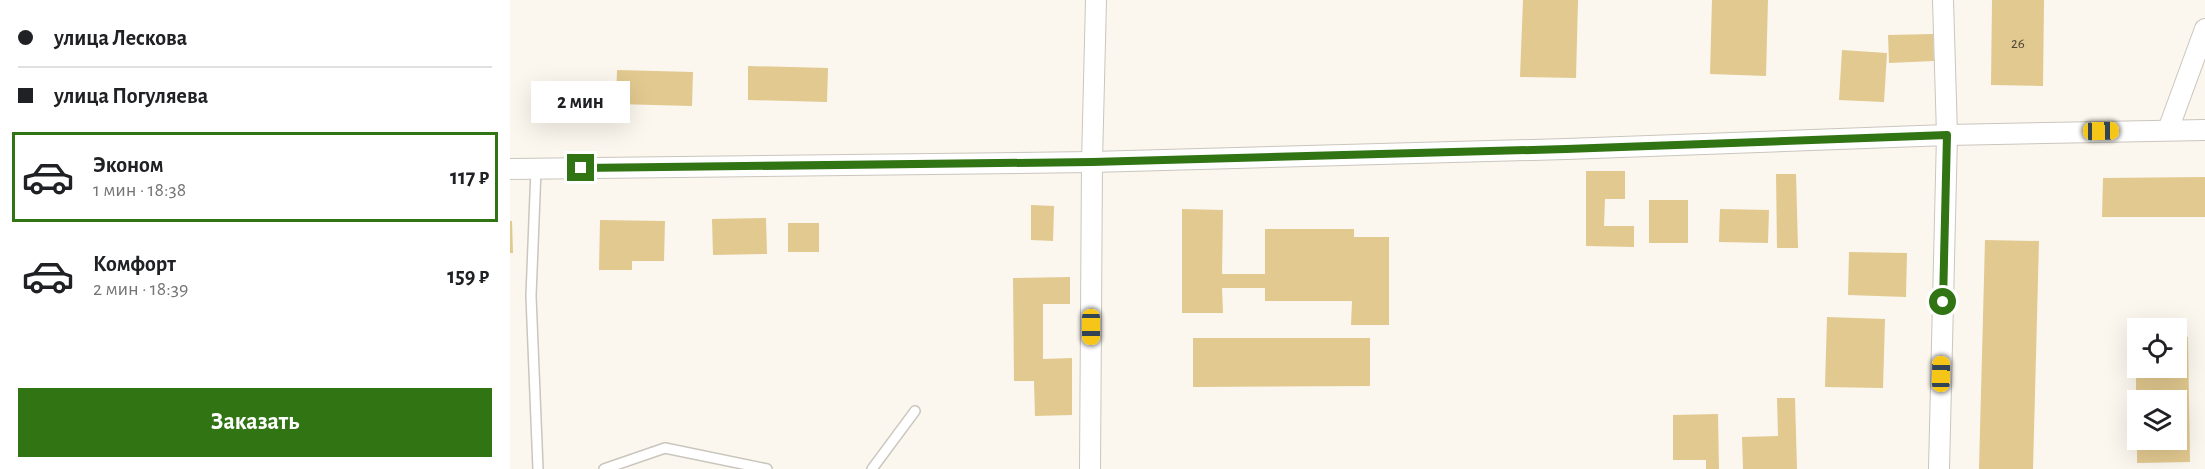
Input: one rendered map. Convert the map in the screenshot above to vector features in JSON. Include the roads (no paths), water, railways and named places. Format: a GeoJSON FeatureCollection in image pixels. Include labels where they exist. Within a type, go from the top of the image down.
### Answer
{"type":"FeatureCollection","features":[{"type":"Feature","properties":{"kind":"street"},"geometry":{"type":"LineString","coordinates":[[1090,469],[1092,162],[1096,0]]}},
{"type":"Feature","properties":{"kind":"street"},"geometry":{"type":"LineString","coordinates":[[1939,469],[1947,135],[1943,0]]}},
{"type":"Feature","properties":{"kind":"street"},"geometry":{"type":"LineString","coordinates":[[2168,130],[2205,29]]}},
{"type":"Feature","properties":{"kind":"street"},"geometry":{"type":"LineString","coordinates":[[510,169],[1092,162],[1566,149],[1947,135],[2205,130]]}},
{"type":"Feature","properties":{"kind":"lane"},"geometry":{"type":"LineString","coordinates":[[536,169],[531,296],[538,469]]}},
{"type":"Feature","properties":{"kind":"lane"},"geometry":{"type":"LineString","coordinates":[[873,469],[915,411]]}},
{"type":"Feature","properties":{"kind":"lane"},"geometry":{"type":"LineString","coordinates":[[604,469],[665,448],[767,469]]}}]}
